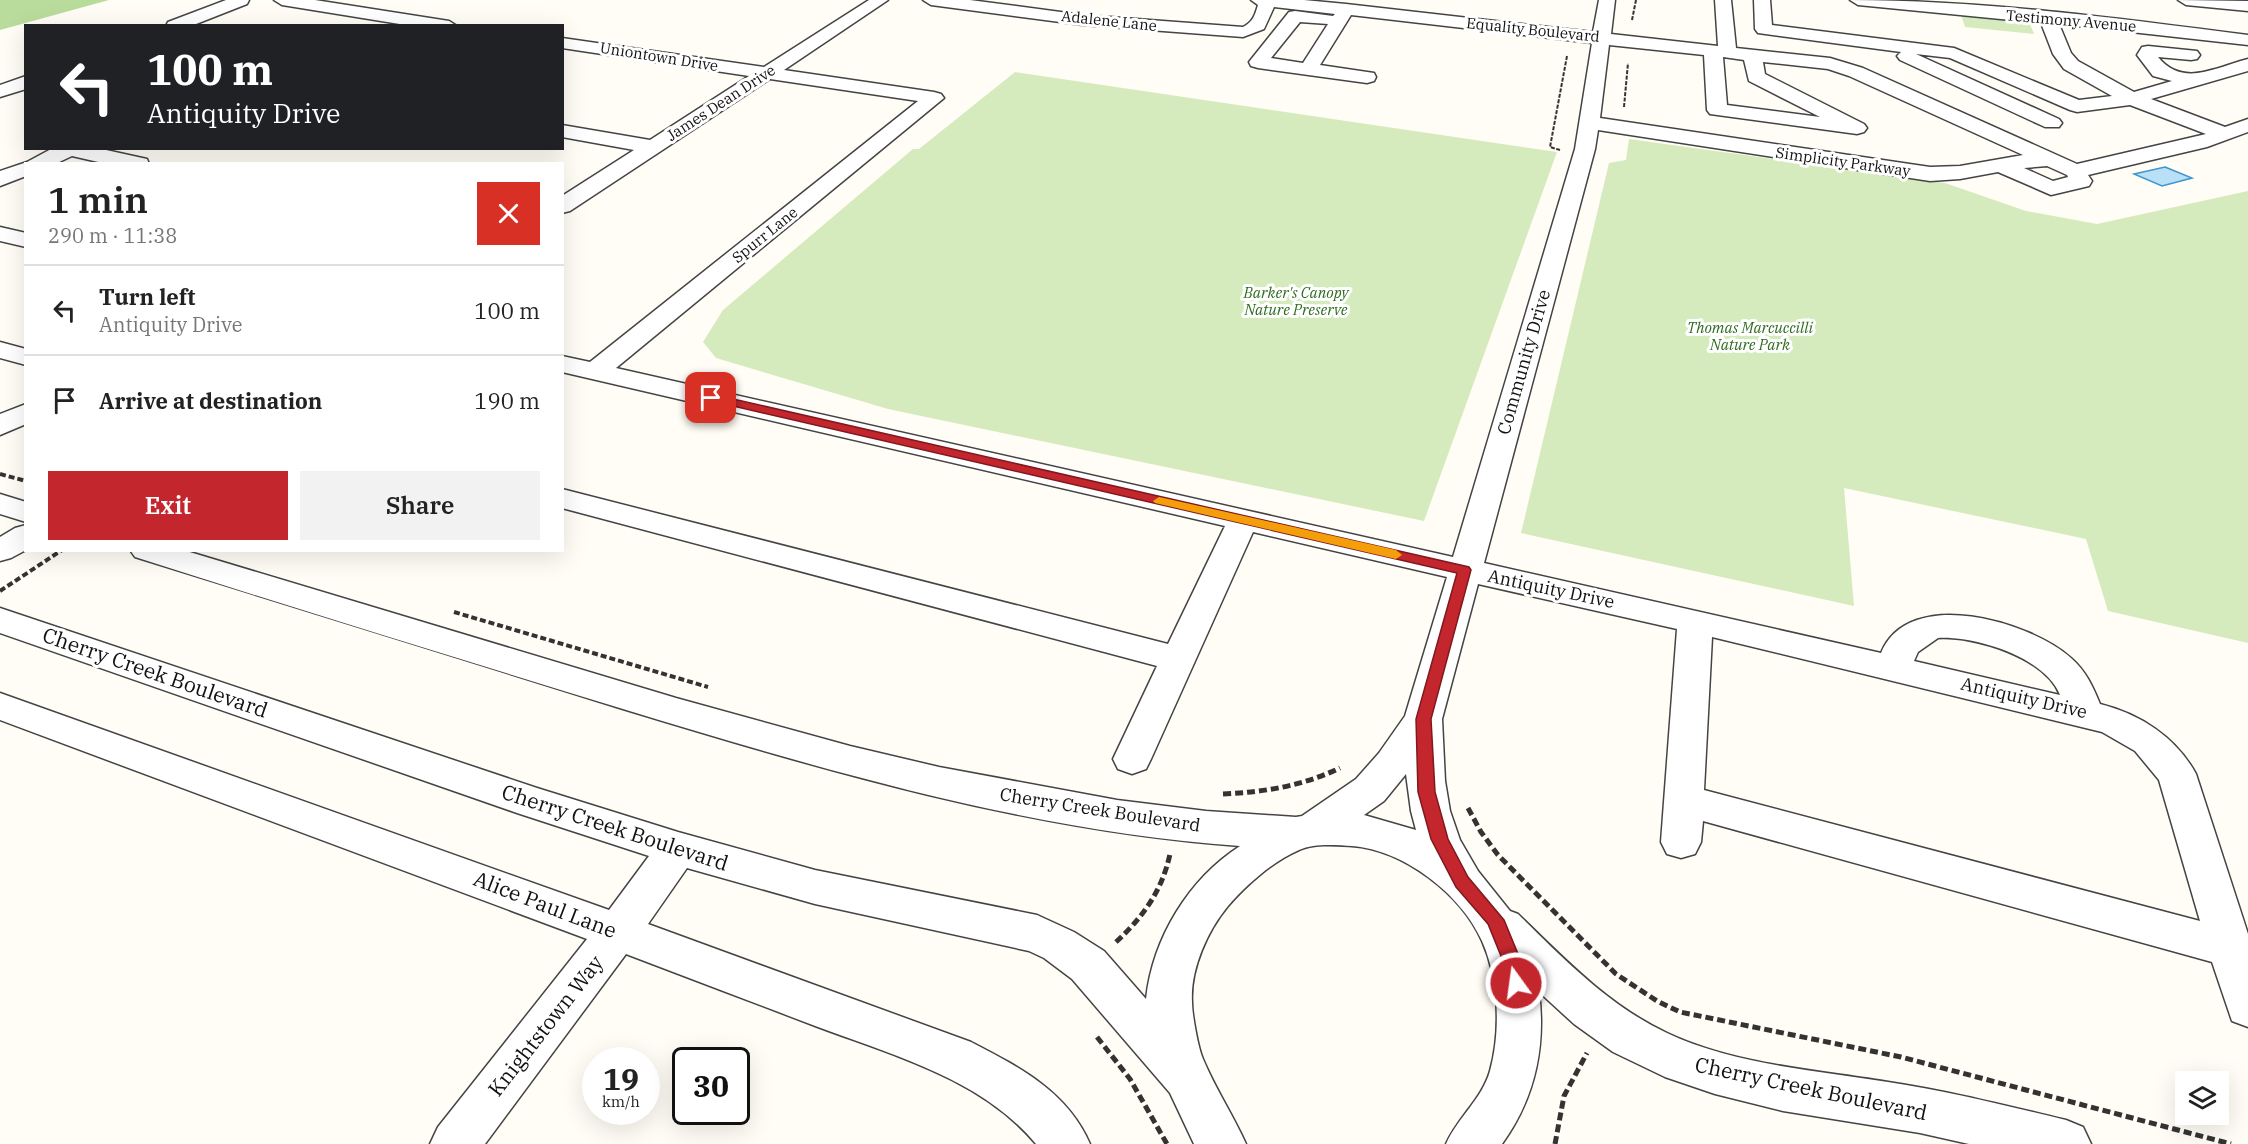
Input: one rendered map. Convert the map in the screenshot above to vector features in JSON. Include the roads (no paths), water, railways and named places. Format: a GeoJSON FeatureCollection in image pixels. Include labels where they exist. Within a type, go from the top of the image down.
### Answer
{"type":"FeatureCollection","features":[{"type":"Feature","properties":{"kind":"street"},"geometry":{"type":"LineString","coordinates":[[179,24],[241,0]]}},
{"type":"Feature","properties":{"kind":"street"},"geometry":{"type":"LineString","coordinates":[[282,0],[436,24]]}},
{"type":"Feature","properties":{"kind":"street","name":"James Dean Drive"},"geometry":{"type":"LineString","coordinates":[[564,205],[880,0]]}},
{"type":"Feature","properties":{"kind":"street","name":"Adalene Lane"},"geometry":{"type":"LineString","coordinates":[[931,0],[1083,20],[1243,32],[1254,30],[1260,23],[1267,1]]}},
{"type":"Feature","properties":{"kind":"street","name":"Equality Boulevard"},"geometry":{"type":"LineString","coordinates":[[1259,0],[1342,15],[1602,38],[1830,64],[1856,72],[2047,160]]}},
{"type":"Feature","properties":{"kind":"street","name":"Community Drive"},"geometry":{"type":"LineString","coordinates":[[1462,882],[1439,839],[1426,792],[1424,719],[1585,149],[1607,0]]}},
{"type":"Feature","properties":{"kind":"street"},"geometry":{"type":"LineString","coordinates":[[1723,0],[1717,110],[1857,128],[1756,77],[1752,54]]}},
{"type":"Feature","properties":{"kind":"street","name":"Testimony Avenue"},"geometry":{"type":"LineString","coordinates":[[1858,0],[1945,6],[2248,40]]}},
{"type":"Feature","properties":{"kind":"street"},"geometry":{"type":"LineString","coordinates":[[2186,0],[2248,6]]}},
{"type":"Feature","properties":{"kind":"street"},"geometry":{"type":"LineString","coordinates":[[2243,0],[2248,6]]}},
{"type":"Feature","properties":{"kind":"street"},"geometry":{"type":"LineString","coordinates":[[1945,6],[1951,29]]}},
{"type":"Feature","properties":{"kind":"street"},"geometry":{"type":"LineString","coordinates":[[1881,26],[1762,7],[1764,29],[1893,44],[1931,40],[2077,106],[2132,99],[2245,67]]}},
{"type":"Feature","properties":{"kind":"street"},"geometry":{"type":"LineString","coordinates":[[1308,69],[1342,15]]}},
{"type":"Feature","properties":{"kind":"street"},"geometry":{"type":"LineString","coordinates":[[1342,15],[1295,16],[1258,62],[1367,77]]}},
{"type":"Feature","properties":{"kind":"street"},"geometry":{"type":"LineString","coordinates":[[366,24],[384,16]]}},
{"type":"Feature","properties":{"kind":"street"},"geometry":{"type":"LineString","coordinates":[[2048,19],[2062,54],[2071,65],[2132,99],[2223,133]]}},
{"type":"Feature","properties":{"kind":"street"},"geometry":{"type":"LineString","coordinates":[[2034,38],[2057,40]]}},
{"type":"Feature","properties":{"kind":"street","name":"Uniontown Drive"},"geometry":{"type":"LineString","coordinates":[[564,43],[934,98]]}},
{"type":"Feature","properties":{"kind":"street"},"geometry":{"type":"LineString","coordinates":[[1893,44],[1907,57],[2052,123]]}},
{"type":"Feature","properties":{"kind":"street"},"geometry":{"type":"LineString","coordinates":[[2192,81],[2160,72],[2146,55],[2148,51],[2208,58],[2245,67]]}},
{"type":"Feature","properties":{"kind":"street","name":"Equality Boulevard"},"geometry":{"type":"LineString","coordinates":[[1807,60],[2013,164],[2047,160]]}},
{"type":"Feature","properties":{"kind":"street"},"geometry":{"type":"LineString","coordinates":[[0,92],[24,83]]}},
{"type":"Feature","properties":{"kind":"street","name":"Spurr Lane"},"geometry":{"type":"LineString","coordinates":[[596,371],[934,98]]}},
{"type":"Feature","properties":{"kind":"street"},"geometry":{"type":"LineString","coordinates":[[1990,134],[2072,119],[2077,106]]}},
{"type":"Feature","properties":{"kind":"street","name":"Simplicity Parkway"},"geometry":{"type":"LineString","coordinates":[[1589,123],[1918,173],[1956,174],[2013,164]]}},
{"type":"Feature","properties":{"kind":"street"},"geometry":{"type":"LineString","coordinates":[[2047,160],[2075,171],[2184,147],[2248,124]]}},
{"type":"Feature","properties":{"kind":"street"},"geometry":{"type":"LineString","coordinates":[[564,131],[653,147]]}},
{"type":"Feature","properties":{"kind":"street"},"geometry":{"type":"LineString","coordinates":[[41,162],[68,150]]}},
{"type":"Feature","properties":{"kind":"street"},"geometry":{"type":"LineString","coordinates":[[75,150],[129,162]]}},
{"type":"Feature","properties":{"kind":"street"},"geometry":{"type":"LineString","coordinates":[[2013,164],[2051,188],[2081,181],[2075,171]]}},
{"type":"Feature","properties":{"kind":"street"},"geometry":{"type":"LineString","coordinates":[[0,179],[24,169]]}},
{"type":"Feature","properties":{"kind":"street"},"geometry":{"type":"LineString","coordinates":[[0,234],[24,240]]}},
{"type":"Feature","properties":{"kind":"street"},"geometry":{"type":"LineString","coordinates":[[0,350],[24,356]]}},
{"type":"Feature","properties":{"kind":"street","name":"Antiquity Drive"},"geometry":{"type":"LineString","coordinates":[[564,364],[1694,621],[2113,721],[2139,735],[2160,752],[2177,774],[2240,951],[2248,1007]]}},
{"type":"Feature","properties":{"kind":"street"},"geometry":{"type":"LineString","coordinates":[[0,426],[24,413]]}},
{"type":"Feature","properties":{"kind":"street"},"geometry":{"type":"LineString","coordinates":[[564,499],[1178,659]]}},
{"type":"Feature","properties":{"kind":"street"},"geometry":{"type":"LineString","coordinates":[[0,504],[24,511]]}},
{"type":"Feature","properties":{"kind":"street"},"geometry":{"type":"LineString","coordinates":[[1132,759],[1243,520]]}},
{"type":"Feature","properties":{"kind":"street"},"geometry":{"type":"LineString","coordinates":[[0,551],[24,536]]}},
{"type":"Feature","properties":{"kind":"street","name":"Cherry Creek Boulevard"},"geometry":{"type":"LineString","coordinates":[[153,552],[712,723],[848,760],[992,792],[1175,824],[1235,831],[1302,833]]}},
{"type":"Feature","properties":{"kind":"street","name":"Cherry Creek Boulevard"},"geometry":{"type":"LineString","coordinates":[[0,620],[531,802],[678,849],[815,887],[1007,927],[1044,938],[1059,945],[1088,965],[1190,1081]]}},
{"type":"Feature","properties":{"kind":"street"},"geometry":{"type":"LineString","coordinates":[[1681,842],[1695,646],[1694,621]]}},
{"type":"Feature","properties":{"kind":"street"},"geometry":{"type":"LineString","coordinates":[[1895,668],[1901,647],[1916,634],[1934,626],[1984,632],[2025,645],[2053,662],[2070,677],[2085,713]]}},
{"type":"Feature","properties":{"kind":"street","name":"Alice Paul Lane"},"geometry":{"type":"LineString","coordinates":[[0,706],[954,1057],[1014,1089],[1055,1126],[1065,1144]]}},
{"type":"Feature","properties":{"kind":"street","name":"Community Drive"},"geometry":{"type":"LineString","coordinates":[[1220,1144],[1180,1060],[1169,1000],[1176,961],[1188,930],[1202,905],[1222,884],[1256,856],[1302,833],[1370,790],[1393,763],[1424,719]]}},
{"type":"Feature","properties":{"kind":"street"},"geometry":{"type":"LineString","coordinates":[[1684,800],[2240,951]]}},
{"type":"Feature","properties":{"kind":"street","name":"Community Drive"},"geometry":{"type":"LineString","coordinates":[[1302,833],[1359,830],[1402,839],[1438,860],[1462,882],[1495,920],[1514,966],[1521,1016],[1520,1046],[1515,1074],[1501,1105],[1471,1144]]}},
{"type":"Feature","properties":{"kind":"street","name":"Knightstown Way"},"geometry":{"type":"LineString","coordinates":[[455,1144],[617,933],[678,849]]}},
{"type":"Feature","properties":{"kind":"street","name":"Cherry Creek Boulevard"},"geometry":{"type":"LineString","coordinates":[[1495,920],[1611,1025],[1649,1047],[1685,1063],[1768,1084],[1920,1110],[2066,1144]]}},
{"type":"Feature","properties":{"kind":"water"},"geometry":{"type":"Polygon","coordinates":[[[2165,167],[2192,178],[2162,186],[2134,174],[2165,167]]]}},
{"type":"Feature","properties":{"kind":"park label","name":"Barker's Canopy Nature Preserve"},"geometry":{"type":"Point","coordinates":[1296,302]}},
{"type":"Feature","properties":{"kind":"park label","name":"Thomas Marcuccilli Nature Park"},"geometry":{"type":"Point","coordinates":[1750,336]}}]}
